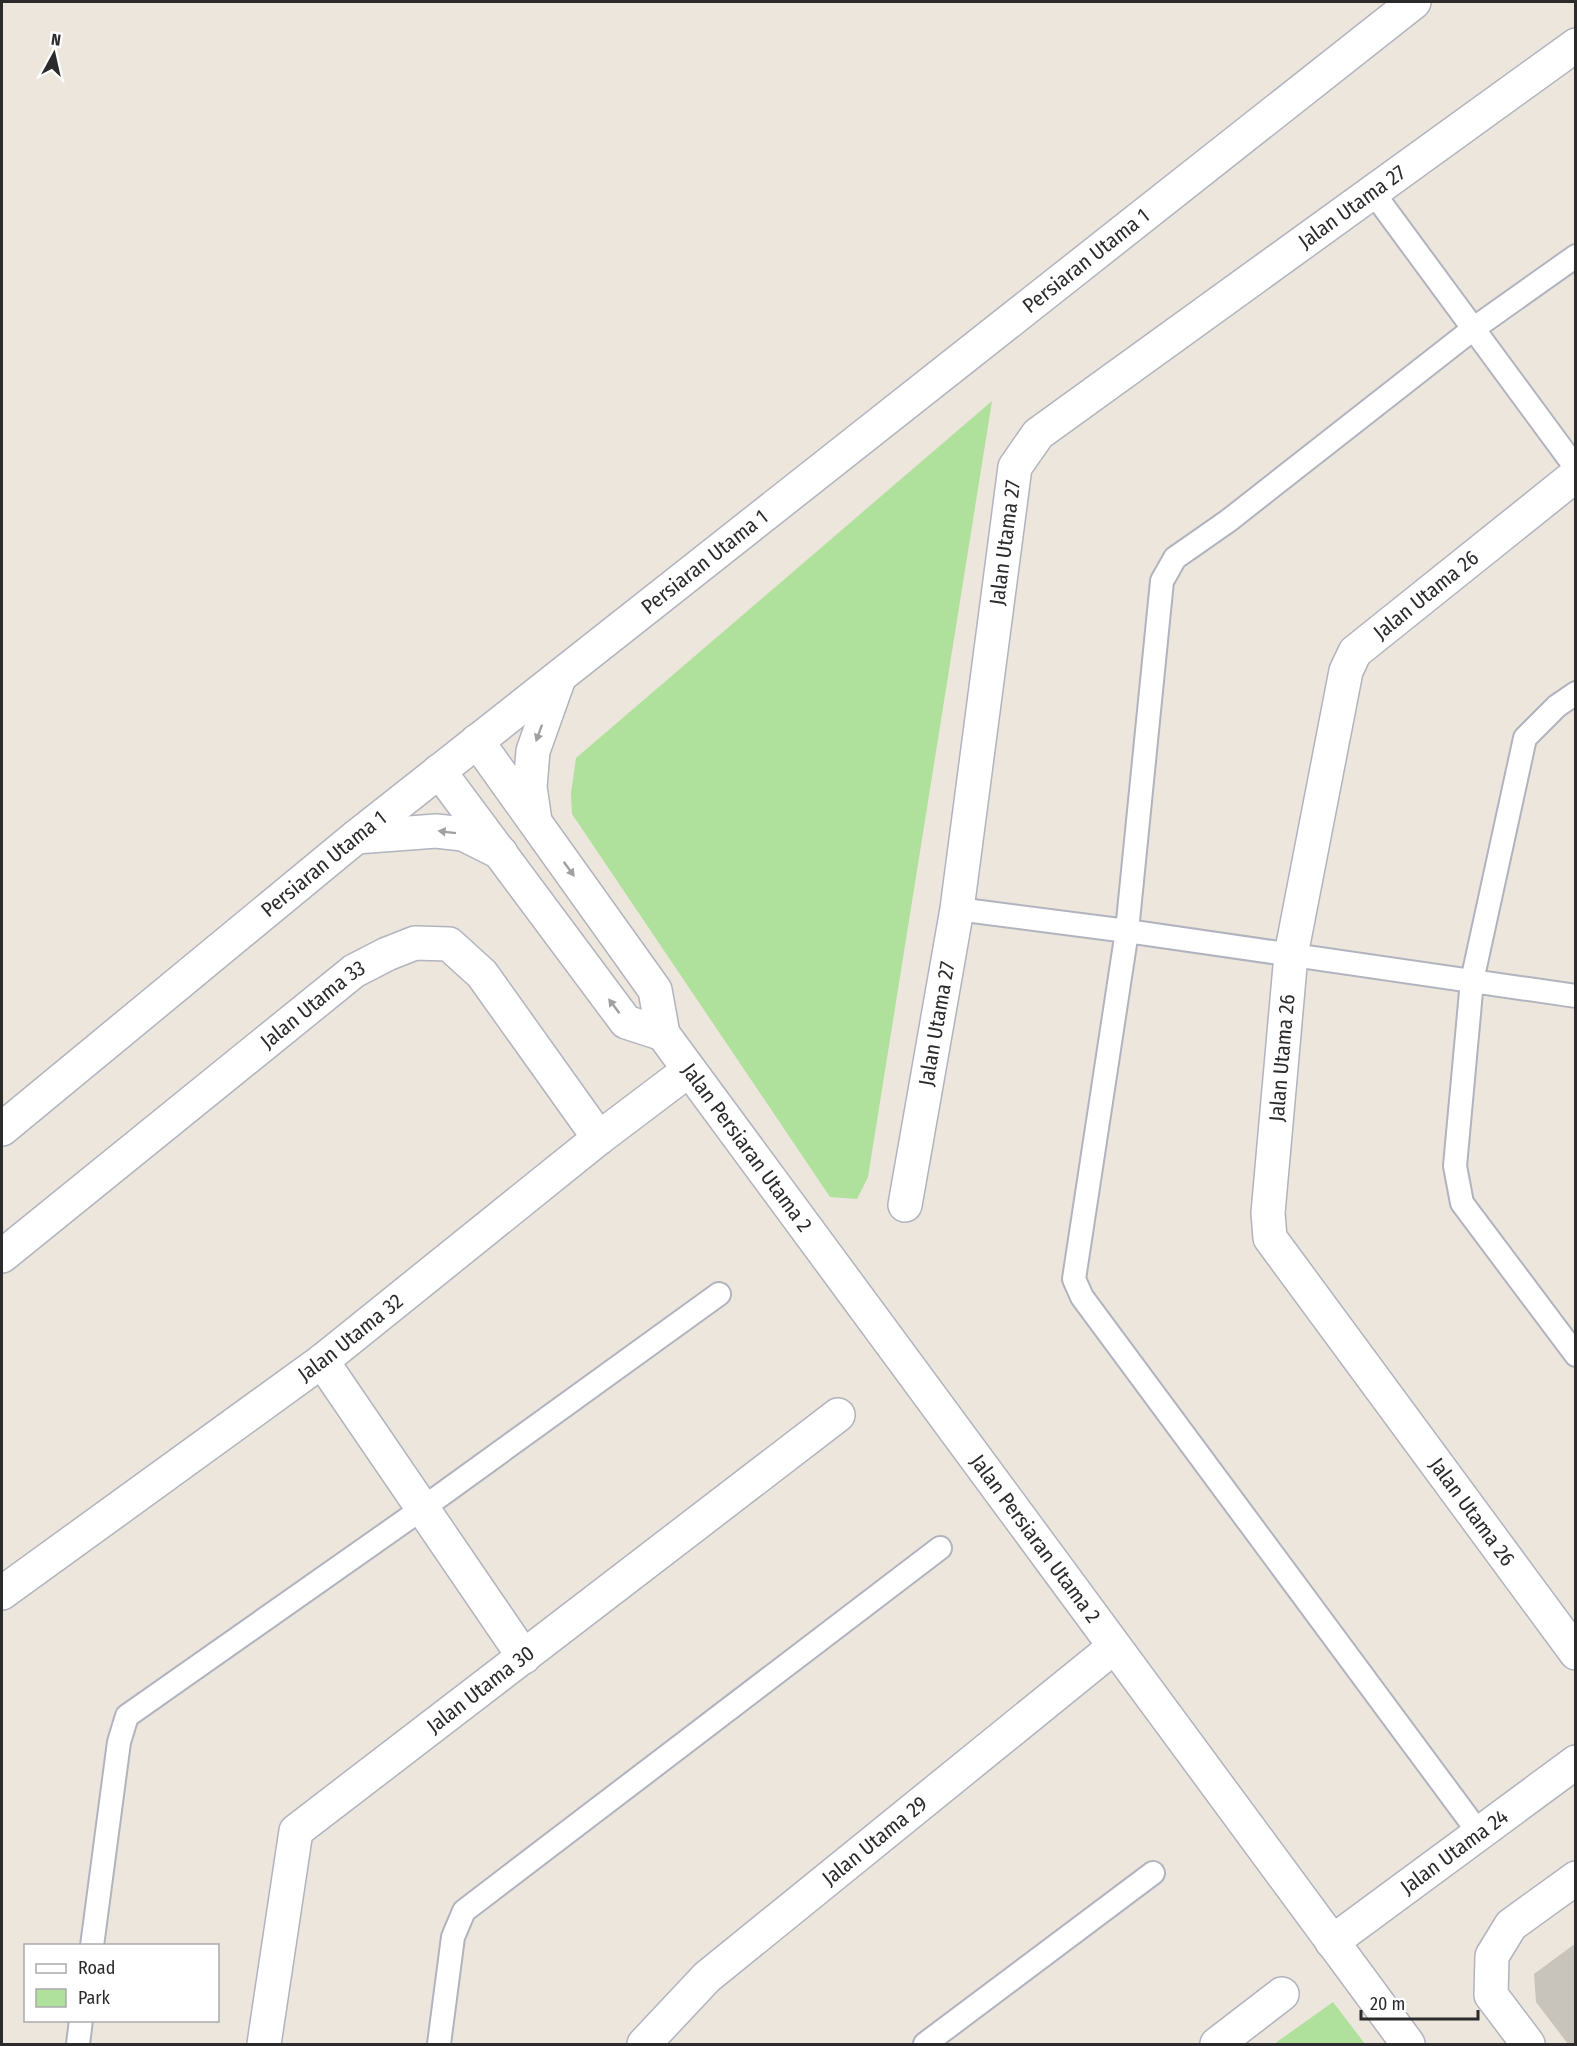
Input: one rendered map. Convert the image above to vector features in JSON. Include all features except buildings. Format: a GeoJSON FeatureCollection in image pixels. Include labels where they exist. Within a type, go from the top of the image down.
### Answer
{"type":"FeatureCollection","features":[{"type":"Feature","properties":{"kind":"street","name":"Persiaran Utama 1"},"geometry":{"type":"LineString","coordinates":[[2,1129],[356,837],[1414,2]]}},
{"type":"Feature","properties":{"kind":"street","name":"Jalan Utama 27"},"geometry":{"type":"LineString","coordinates":[[905,1205],[957,909],[1015,467],[1038,434],[1575,45]]}},
{"type":"Feature","properties":{"kind":"street","name":"Jalan Utama 26"},"geometry":{"type":"LineString","coordinates":[[1575,475],[1355,652],[1346,671],[1291,955],[1268,1213],[1270,1238],[1575,1653]]}},
{"type":"Feature","properties":{"kind":"street"},"geometry":{"type":"LineString","coordinates":[[534,821],[530,787],[532,751],[559,678]]}},
{"type":"Feature","properties":{"kind":"street","name":"Jalan Persiaran Utama 2"},"geometry":{"type":"LineString","coordinates":[[477,741],[655,990],[663,1035],[1408,2044]]}},
{"type":"Feature","properties":{"kind":"street"},"geometry":{"type":"LineString","coordinates":[[440,771],[626,1022],[663,1035]]}},
{"type":"Feature","properties":{"kind":"street"},"geometry":{"type":"LineString","coordinates":[[356,837],[436,831],[464,834],[501,853]]}},
{"type":"Feature","properties":{"kind":"street","name":"Jalan Utama 33"},"geometry":{"type":"LineString","coordinates":[[2,1256],[354,971],[415,943],[449,944],[482,974],[599,1138]]}},
{"type":"Feature","properties":{"kind":"street","name":"Jalan Utama 32"},"geometry":{"type":"LineString","coordinates":[[2,1593],[322,1360],[599,1138],[689,1070]]}},
{"type":"Feature","properties":{"kind":"street"},"geometry":{"type":"LineString","coordinates":[[322,1360],[524,1657]]}},
{"type":"Feature","properties":{"kind":"street","name":"Jalan Utama 30"},"geometry":{"type":"LineString","coordinates":[[264,2044],[296,1832],[838,1415]]}},
{"type":"Feature","properties":{"kind":"street","name":"Jalan Utama 29"},"geometry":{"type":"LineString","coordinates":[[644,2044],[708,1977],[1114,1647]]}},
{"type":"Feature","properties":{"kind":"street","name":"Jalan Utama 24"},"geometry":{"type":"LineString","coordinates":[[1332,1942],[1575,1762]]}},
{"type":"Feature","properties":{"kind":"street"},"geometry":{"type":"LineString","coordinates":[[1528,2044],[1491,1995],[1492,1956],[1511,1925],[1575,1878]]}},
{"type":"Feature","properties":{"kind":"street"},"geometry":{"type":"LineString","coordinates":[[1217,2044],[1282,1994]]}},
{"type":"Feature","properties":{"kind":"lane"},"geometry":{"type":"LineString","coordinates":[[1372,191],[1575,468]]}},
{"type":"Feature","properties":{"kind":"lane"},"geometry":{"type":"LineString","coordinates":[[1479,1833],[1082,1297],[1074,1279],[1127,931],[1162,582],[1175,558],[1228,521],[1473,329],[1575,256]]}},
{"type":"Feature","properties":{"kind":"lane"},"geometry":{"type":"LineString","coordinates":[[1575,693],[1557,706],[1525,738],[1472,981],[1455,1166],[1462,1203],[1575,1355]]}},
{"type":"Feature","properties":{"kind":"lane"},"geometry":{"type":"LineString","coordinates":[[957,909],[1127,931],[1575,996]]}},
{"type":"Feature","properties":{"kind":"lane"},"geometry":{"type":"LineString","coordinates":[[92,1944],[119,1743],[128,1716],[423,1508],[719,1294]]}},
{"type":"Feature","properties":{"kind":"lane"},"geometry":{"type":"LineString","coordinates":[[439,2044],[453,1937],[464,1911],[940,1548]]}},
{"type":"Feature","properties":{"kind":"lane"},"geometry":{"type":"LineString","coordinates":[[925,2044],[1153,1873]]}},
{"type":"Feature","properties":{"kind":"lane"},"geometry":{"type":"LineString","coordinates":[[78,2044],[81,2022]]}},
{"type":"Feature","properties":{"kind":"green space"},"geometry":{"type":"Polygon","coordinates":[[[992,401],[868,1177],[857,1199],[830,1197],[572,814],[571,793],[576,758],[992,401]]]}},
{"type":"Feature","properties":{"kind":"green space"},"geometry":{"type":"Polygon","coordinates":[[[1333,2002],[1365,2044],[1274,2044],[1333,2002]]]}}]}
